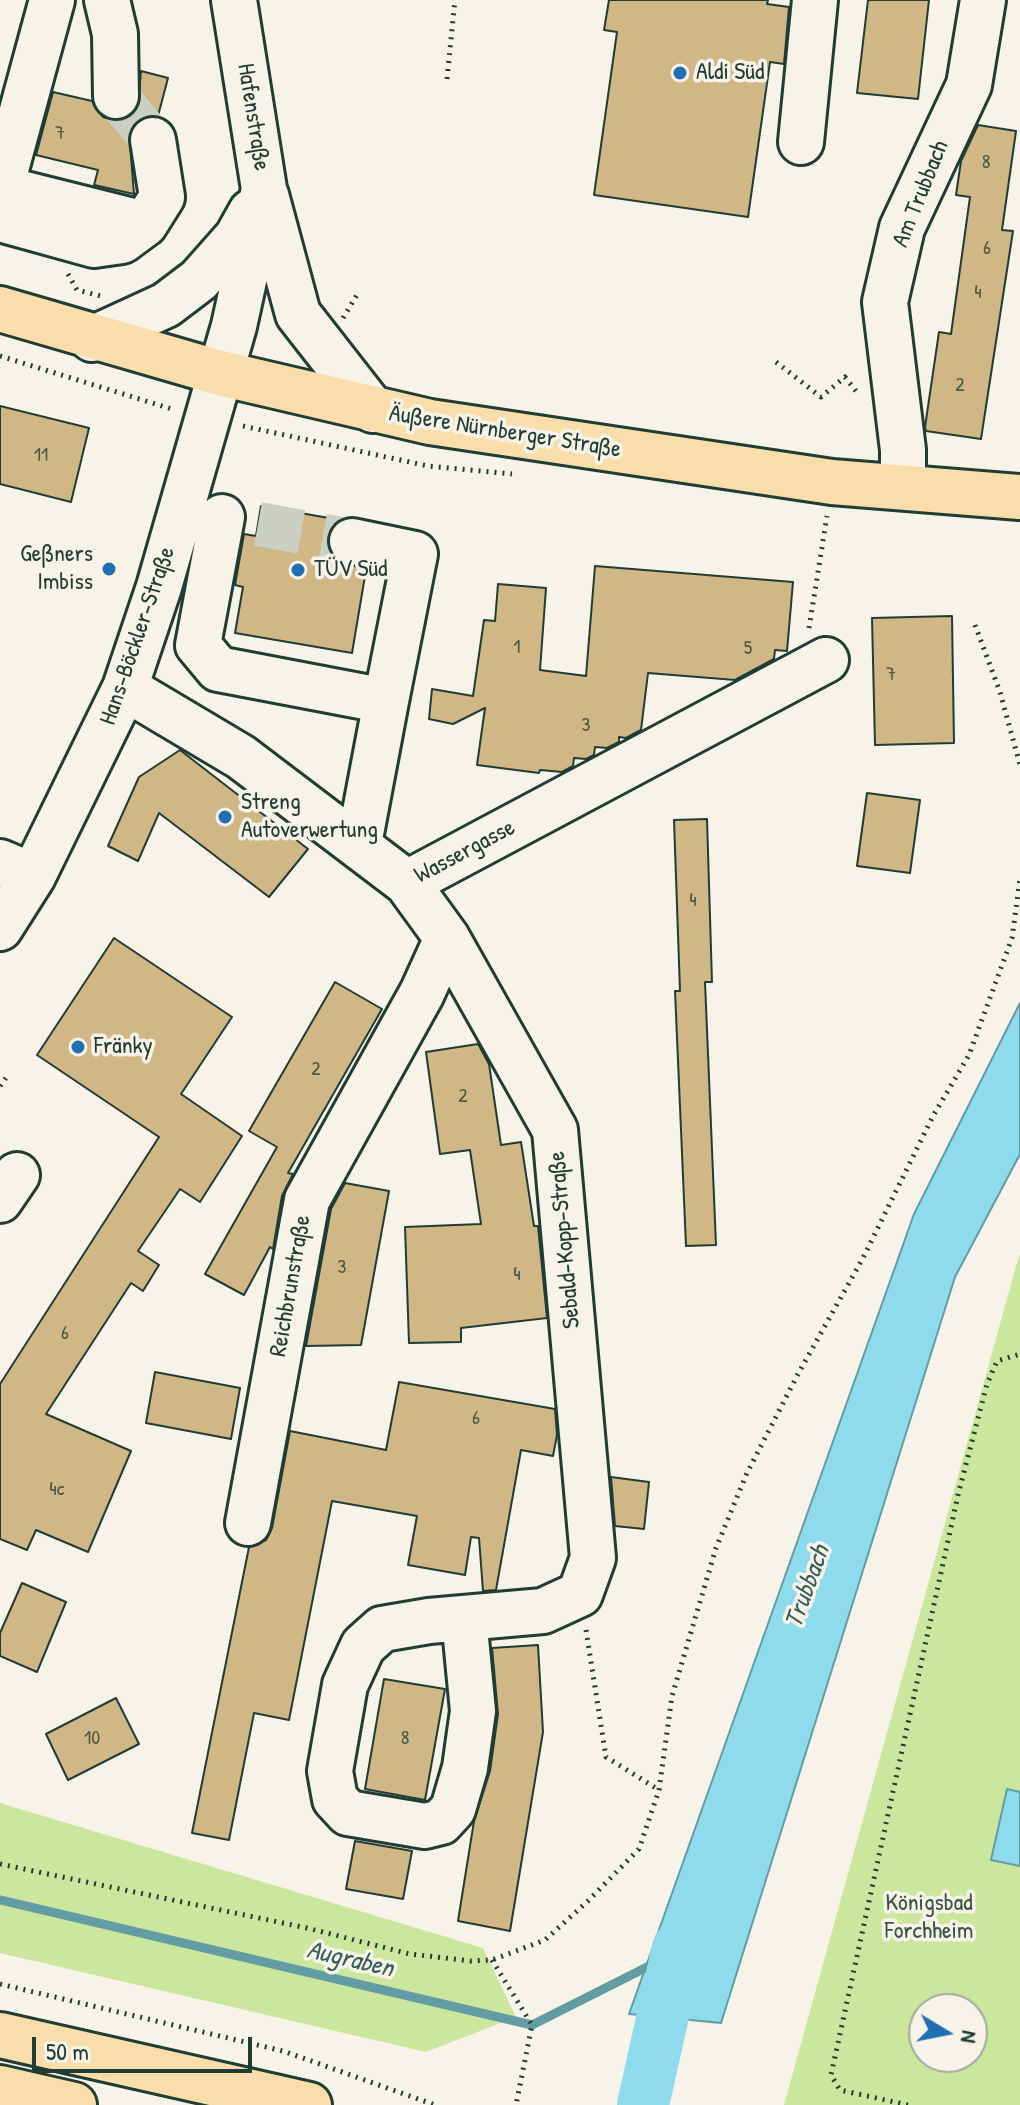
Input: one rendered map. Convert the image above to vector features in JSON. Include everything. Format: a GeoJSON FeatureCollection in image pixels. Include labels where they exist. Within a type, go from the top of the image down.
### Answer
{"type":"FeatureCollection","features":[{"type":"Feature","properties":{"kind":"main road","name":"Äußere Nürnberger Straße"},"geometry":{"type":"LineString","coordinates":[[0,309],[92,339],[373,410],[611,450],[832,482],[1020,497]]}},
{"type":"Feature","properties":{"kind":"main road"},"geometry":{"type":"LineString","coordinates":[[1,2039],[45,2045],[309,2105]]}},
{"type":"Feature","properties":{"kind":"main road"},"geometry":{"type":"LineString","coordinates":[[35,2098],[45,2045]]}},
{"type":"Feature","properties":{"kind":"street"},"geometry":{"type":"LineString","coordinates":[[52,0],[0,188],[145,224]]}},
{"type":"Feature","properties":{"kind":"street"},"geometry":{"type":"LineString","coordinates":[[107,0],[115,34],[116,96]]}},
{"type":"Feature","properties":{"kind":"street","name":"Hafenstraße"},"geometry":{"type":"LineString","coordinates":[[220,373],[236,318],[264,189],[234,0]]}},
{"type":"Feature","properties":{"kind":"street"},"geometry":{"type":"LineString","coordinates":[[801,142],[815,0]]}},
{"type":"Feature","properties":{"kind":"street","name":"Am Trubbach"},"geometry":{"type":"LineString","coordinates":[[903,487],[903,450],[885,302],[902,228],[969,85],[983,0]]}},
{"type":"Feature","properties":{"kind":"street"},"geometry":{"type":"LineString","coordinates":[[0,219],[94,245],[122,241],[145,224],[162,197],[153,140]]}},
{"type":"Feature","properties":{"kind":"street"},"geometry":{"type":"LineString","coordinates":[[92,339],[166,305],[199,280],[237,237],[264,189]]}},
{"type":"Feature","properties":{"kind":"street"},"geometry":{"type":"LineString","coordinates":[[264,189],[298,314],[373,410]]}},
{"type":"Feature","properties":{"kind":"street","name":"Hans-Böckler-Straße"},"geometry":{"type":"LineString","coordinates":[[0,928],[17,869],[125,688],[220,517],[220,373]]}},
{"type":"Feature","properties":{"kind":"street"},"geometry":{"type":"LineString","coordinates":[[220,517],[198,645],[218,669],[386,701]]}},
{"type":"Feature","properties":{"kind":"street"},"geometry":{"type":"LineString","coordinates":[[352,541],[415,554],[359,844]]}},
{"type":"Feature","properties":{"kind":"street","name":"Wassergasse"},"geometry":{"type":"LineString","coordinates":[[125,688],[241,757],[407,883],[826,660]]}},
{"type":"Feature","properties":{"kind":"street","name":"Sebald-Kopp-Straße"},"geometry":{"type":"LineString","coordinates":[[407,883],[447,938],[555,1130],[593,1558],[561,1602]]}},
{"type":"Feature","properties":{"kind":"street","name":"Reichbrunstraße"},"geometry":{"type":"LineString","coordinates":[[248,1523],[307,1200],[422,993],[447,938]]}},
{"type":"Feature","properties":{"kind":"street"},"geometry":{"type":"LineString","coordinates":[[464,1618],[473,1711],[465,1768],[453,1809],[441,1822],[425,1826],[348,1813],[335,1799],[330,1771],[345,1685],[363,1646],[382,1629],[561,1602]]}},
{"type":"Feature","properties":{"kind":"path"},"geometry":{"type":"LineString","coordinates":[[447,79],[455,0]]}},
{"type":"Feature","properties":{"kind":"path"},"geometry":{"type":"LineString","coordinates":[[776,362],[821,397],[845,377],[864,402]]}},
{"type":"Feature","properties":{"kind":"path"},"geometry":{"type":"LineString","coordinates":[[826,660],[808,632],[832,482]]}},
{"type":"Feature","properties":{"kind":"path"},"geometry":{"type":"LineString","coordinates":[[975,625],[1000,692],[1020,765]]}},
{"type":"Feature","properties":{"kind":"path"},"geometry":{"type":"LineString","coordinates":[[0,1086],[8,1075]]}},
{"type":"Feature","properties":{"kind":"path"},"geometry":{"type":"LineString","coordinates":[[908,2105],[840,2090],[831,2075],[958,1495],[987,1384],[997,1361],[1020,1354]]}},
{"type":"Feature","properties":{"kind":"path"},"geometry":{"type":"LineString","coordinates":[[561,1602],[606,1757],[659,1790]]}},
{"type":"Feature","properties":{"kind":"path"},"geometry":{"type":"LineString","coordinates":[[492,1960],[532,2025],[516,2105]]}},
{"type":"Feature","properties":{"kind":"path"},"geometry":{"type":"LineString","coordinates":[[0,1984],[283,2051],[435,2105]]}},
{"type":"Feature","properties":{"kind":"green space","name":"Königsbad Forchheim"},"geometry":{"type":"Polygon","coordinates":[[[1020,1254],[1020,2105],[784,2105],[1020,1254]]]}},
{"type":"Feature","properties":{"kind":"green space"},"geometry":{"type":"Polygon","coordinates":[[[0,1803],[483,1948],[516,2017],[426,2052],[0,1953],[0,1803]]]}},
{"type":"Feature","properties":{"kind":"water"},"geometry":{"type":"Polygon","coordinates":[[[1020,1003],[1020,1154],[955,1277],[721,2023],[629,2014],[914,1214],[1020,1003]]]}},
{"type":"Feature","properties":{"kind":"water"},"geometry":{"type":"Polygon","coordinates":[[[1007,1789],[1020,1792],[1020,1866],[991,1860],[1007,1789]]]}},
{"type":"Feature","properties":{"kind":"building"},"geometry":{"type":"Polygon","coordinates":[[[609,0],[768,0],[767,4],[789,7],[784,64],[770,62],[748,217],[594,195],[617,32],[604,30],[609,0]]]}},
{"type":"Feature","properties":{"kind":"building"},"geometry":{"type":"Polygon","coordinates":[[[868,0],[929,0],[918,99],[857,93],[868,0]]]}},
{"type":"Feature","properties":{"kind":"building"},"geometry":{"type":"Polygon","coordinates":[[[141,71],[168,78],[158,116],[138,120],[129,132],[134,194],[94,185],[98,170],[36,155],[53,92],[92,101],[103,117],[117,121],[129,117],[138,107],[141,71]]]}},
{"type":"Feature","properties":{"kind":"building"},"geometry":{"type":"Polygon","coordinates":[[[978,125],[1016,131],[1002,230],[1013,231],[981,439],[926,431],[925,427],[939,332],[951,334],[970,197],[956,195],[961,161],[978,125]]]}},
{"type":"Feature","properties":{"kind":"building"},"geometry":{"type":"Polygon","coordinates":[[[0,406],[89,428],[71,502],[0,484],[0,406]]]}},
{"type":"Feature","properties":{"kind":"building","name":"TÜV Süd"},"geometry":{"type":"Polygon","coordinates":[[[261,506],[340,520],[328,535],[329,550],[336,560],[366,570],[352,653],[235,633],[243,587],[235,585],[244,534],[256,536],[261,506]]]}},
{"type":"Feature","properties":{"kind":"building"},"geometry":{"type":"Polygon","coordinates":[[[595,566],[793,582],[787,651],[775,650],[774,659],[735,680],[648,673],[641,730],[626,738],[619,737],[619,742],[607,748],[595,747],[594,755],[586,759],[574,758],[573,766],[562,772],[540,770],[539,773],[477,765],[485,708],[453,724],[429,719],[432,689],[473,696],[484,620],[495,621],[498,584],[546,588],[540,670],[586,676],[595,566]]]}},
{"type":"Feature","properties":{"kind":"building"},"geometry":{"type":"Polygon","coordinates":[[[952,616],[954,743],[875,745],[872,618],[952,616]]]}},
{"type":"Feature","properties":{"kind":"building","name":"Streng Autoverwertung"},"geometry":{"type":"Polygon","coordinates":[[[180,750],[308,849],[269,897],[159,813],[138,861],[108,846],[139,777],[180,750]]]}},
{"type":"Feature","properties":{"kind":"building"},"geometry":{"type":"Polygon","coordinates":[[[867,793],[920,800],[910,873],[857,866],[867,793]]]}},
{"type":"Feature","properties":{"kind":"building"},"geometry":{"type":"Polygon","coordinates":[[[707,819],[712,982],[705,982],[716,1245],[686,1246],[675,991],[680,991],[674,820],[707,819]]]}},
{"type":"Feature","properties":{"kind":"building"},"geometry":{"type":"Polygon","coordinates":[[[114,938],[232,1017],[181,1094],[242,1136],[200,1202],[180,1189],[138,1251],[159,1265],[143,1291],[131,1283],[46,1414],[131,1451],[88,1552],[36,1530],[27,1550],[0,1539],[0,1384],[159,1137],[37,1055],[114,938]]]}},
{"type":"Feature","properties":{"kind":"building"},"geometry":{"type":"Polygon","coordinates":[[[335,982],[382,1009],[288,1173],[293,1174],[282,1196],[273,1249],[270,1247],[244,1295],[205,1274],[277,1147],[249,1131],[335,982]]]}},
{"type":"Feature","properties":{"kind":"building"},"geometry":{"type":"Polygon","coordinates":[[[478,1044],[489,1064],[501,1145],[521,1142],[534,1226],[538,1226],[547,1318],[461,1328],[461,1342],[409,1343],[405,1227],[481,1224],[470,1150],[440,1154],[426,1052],[478,1044]]]}},
{"type":"Feature","properties":{"kind":"building"},"geometry":{"type":"Polygon","coordinates":[[[345,1183],[389,1191],[361,1345],[306,1346],[331,1209],[345,1183]]]}},
{"type":"Feature","properties":{"kind":"building"},"geometry":{"type":"Polygon","coordinates":[[[155,1372],[240,1388],[231,1439],[146,1423],[155,1372]]]}},
{"type":"Feature","properties":{"kind":"building"},"geometry":{"type":"Polygon","coordinates":[[[399,1382],[555,1409],[557,1435],[553,1456],[521,1450],[496,1590],[483,1591],[479,1538],[471,1537],[465,1575],[408,1565],[417,1516],[332,1501],[289,1720],[254,1713],[229,1840],[192,1833],[249,1547],[266,1540],[272,1528],[290,1431],[386,1450],[399,1382]]]}},
{"type":"Feature","properties":{"kind":"building"},"geometry":{"type":"Polygon","coordinates":[[[611,1477],[649,1482],[644,1529],[615,1526],[611,1477]]]}},
{"type":"Feature","properties":{"kind":"building"},"geometry":{"type":"Polygon","coordinates":[[[22,1583],[66,1602],[37,1672],[0,1656],[0,1633],[22,1583]]]}},
{"type":"Feature","properties":{"kind":"building"},"geometry":{"type":"Polygon","coordinates":[[[538,1645],[543,1732],[510,1931],[458,1921],[474,1821],[490,1771],[498,1714],[492,1648],[538,1645]]]}},
{"type":"Feature","properties":{"kind":"building"},"geometry":{"type":"Polygon","coordinates":[[[384,1679],[445,1689],[425,1800],[365,1789],[384,1679]]]}},
{"type":"Feature","properties":{"kind":"building"},"geometry":{"type":"Polygon","coordinates":[[[116,1698],[139,1744],[68,1780],[46,1734],[116,1698]]]}},
{"type":"Feature","properties":{"kind":"building"},"geometry":{"type":"Polygon","coordinates":[[[355,1841],[412,1851],[403,1899],[346,1889],[355,1841]]]}},
{"type":"Feature","properties":{"kind":"waterway","name":"Augraben"},"geometry":{"type":"LineString","coordinates":[[0,1900],[532,2025],[655,1963]]}},
{"type":"Feature","properties":{"kind":"waterway","name":"Trubbach"},"geometry":{"type":"LineString","coordinates":[[643,2105],[678,1948]]}},
{"type":"Feature","properties":{"kind":"tunnel"},"geometry":{"type":"LineString","coordinates":[[116,96],[153,140]]}},
{"type":"Feature","properties":{"kind":"tunnel"},"geometry":{"type":"LineString","coordinates":[[258,524],[352,541]]}},
{"type":"Feature","properties":{"kind":"place","name":"Aldi Süd"},"geometry":{"type":"Point","coordinates":[680,73]}},
{"type":"Feature","properties":{"kind":"place","name":"Geßners Imbiss"},"geometry":{"type":"Point","coordinates":[109,569]}},
{"type":"Feature","properties":{"kind":"place","name":"TÜV Süd"},"geometry":{"type":"Point","coordinates":[298,570]}},
{"type":"Feature","properties":{"kind":"place","name":"Streng Autoverwertung"},"geometry":{"type":"Point","coordinates":[225,817]}},
{"type":"Feature","properties":{"kind":"place","name":"Fränky"},"geometry":{"type":"Point","coordinates":[78,1047]}}]}
